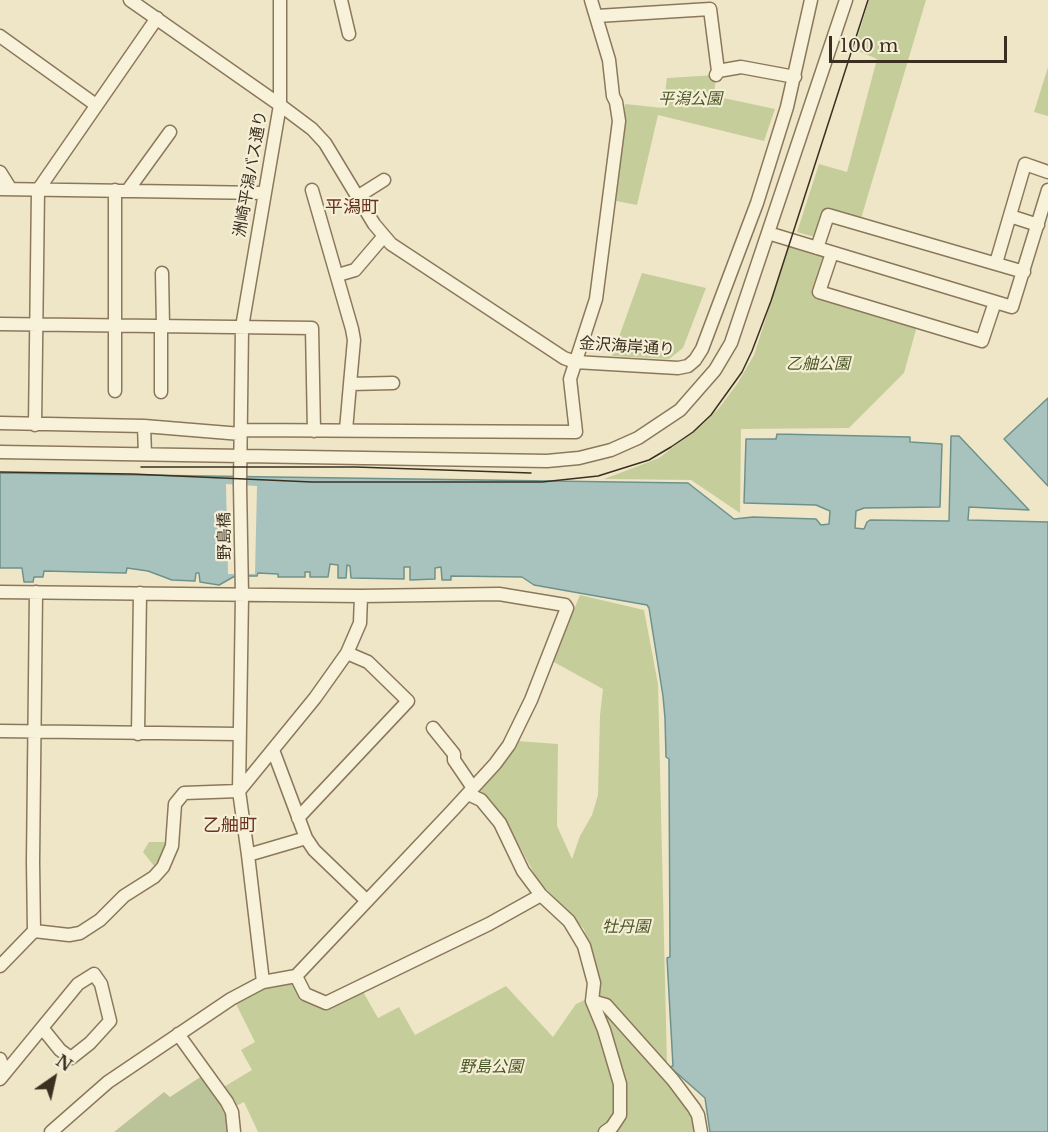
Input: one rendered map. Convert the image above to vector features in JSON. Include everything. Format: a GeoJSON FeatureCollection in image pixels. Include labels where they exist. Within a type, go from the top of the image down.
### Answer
{"type":"FeatureCollection","features":[{"type":"Feature","properties":{"kind":"street","name":"洲崎平潟バス通り"},"geometry":{"type":"LineString","coordinates":[[130,0],[280,105],[242,327],[240,456]]}},
{"type":"Feature","properties":{"kind":"street"},"geometry":{"type":"LineString","coordinates":[[280,0],[280,105]]}},
{"type":"Feature","properties":{"kind":"street"},"geometry":{"type":"LineString","coordinates":[[341,0],[349,34]]}},
{"type":"Feature","properties":{"kind":"street"},"geometry":{"type":"LineString","coordinates":[[0,423],[144,426],[241,432],[346,430],[576,432],[570,379],[596,299],[619,121],[613,96],[609,60],[591,0]]}},
{"type":"Feature","properties":{"kind":"street","name":"金沢海岸通り"},"geometry":{"type":"LineString","coordinates":[[280,105],[312,129],[325,143],[374,224],[391,244],[471,297],[564,358],[575,362],[680,368],[688,366],[695,360],[702,349],[757,203],[795,77],[811,0]]}},
{"type":"Feature","properties":{"kind":"street"},"geometry":{"type":"LineString","coordinates":[[0,452],[547,461],[579,458],[611,450],[638,438],[680,410],[716,370],[731,343],[846,0]]}},
{"type":"Feature","properties":{"kind":"street"},"geometry":{"type":"LineString","coordinates":[[597,16],[672,5],[710,9],[717,73],[741,67],[795,77]]}},
{"type":"Feature","properties":{"kind":"street"},"geometry":{"type":"LineString","coordinates":[[35,425],[38,190],[157,18]]}},
{"type":"Feature","properties":{"kind":"street"},"geometry":{"type":"LineString","coordinates":[[0,36],[96,105]]}},
{"type":"Feature","properties":{"kind":"street"},"geometry":{"type":"LineString","coordinates":[[128,190],[170,132]]}},
{"type":"Feature","properties":{"kind":"street"},"geometry":{"type":"LineString","coordinates":[[996,263],[1025,164],[1048,172]]}},
{"type":"Feature","properties":{"kind":"street"},"geometry":{"type":"LineString","coordinates":[[0,172],[5,188],[264,193]]}},
{"type":"Feature","properties":{"kind":"street"},"geometry":{"type":"LineString","coordinates":[[357,197],[384,180]]}},
{"type":"Feature","properties":{"kind":"street"},"geometry":{"type":"LineString","coordinates":[[115,190],[115,391]]}},
{"type":"Feature","properties":{"kind":"street"},"geometry":{"type":"LineString","coordinates":[[312,190],[338,275],[354,340],[346,430]]}},
{"type":"Feature","properties":{"kind":"street"},"geometry":{"type":"LineString","coordinates":[[768,233],[1012,308],[1048,190]]}},
{"type":"Feature","properties":{"kind":"street"},"geometry":{"type":"LineString","coordinates":[[817,248],[828,215],[1024,272]]}},
{"type":"Feature","properties":{"kind":"street"},"geometry":{"type":"LineString","coordinates":[[1010,216],[1038,225]]}},
{"type":"Feature","properties":{"kind":"street"},"geometry":{"type":"LineString","coordinates":[[338,275],[355,270],[384,236]]}},
{"type":"Feature","properties":{"kind":"street"},"geometry":{"type":"LineString","coordinates":[[832,253],[819,292],[982,341],[995,302]]}},
{"type":"Feature","properties":{"kind":"street"},"geometry":{"type":"LineString","coordinates":[[161,392],[162,273]]}},
{"type":"Feature","properties":{"kind":"street"},"geometry":{"type":"LineString","coordinates":[[0,324],[312,328],[314,431]]}},
{"type":"Feature","properties":{"kind":"street"},"geometry":{"type":"LineString","coordinates":[[350,384],[393,383]]}},
{"type":"Feature","properties":{"kind":"street"},"geometry":{"type":"LineString","coordinates":[[144,426],[145,454]]}},
{"type":"Feature","properties":{"kind":"street","name":"野島橋"},"geometry":{"type":"LineString","coordinates":[[240,456],[242,595],[238,734],[239,791],[263,982]]}},
{"type":"Feature","properties":{"kind":"street"},"geometry":{"type":"LineString","coordinates":[[0,592],[361,596],[499,594],[565,605],[567,608],[530,703],[509,745],[470,791],[296,976],[263,982],[231,999],[108,1082],[51,1132]]}},
{"type":"Feature","properties":{"kind":"street"},"geometry":{"type":"LineString","coordinates":[[0,966],[34,931],[36,592]]}},
{"type":"Feature","properties":{"kind":"street"},"geometry":{"type":"LineString","coordinates":[[138,734],[140,593]]}},
{"type":"Feature","properties":{"kind":"street"},"geometry":{"type":"LineString","coordinates":[[34,931],[80,933],[100,920],[124,896],[154,877],[163,867],[172,846],[175,804],[184,793],[239,791],[315,698],[347,653],[360,623],[361,596]]}},
{"type":"Feature","properties":{"kind":"street"},"geometry":{"type":"LineString","coordinates":[[298,818],[408,701],[368,662],[347,653]]}},
{"type":"Feature","properties":{"kind":"street"},"geometry":{"type":"LineString","coordinates":[[433,728],[454,754],[454,760],[470,791],[481,800],[500,823],[523,871],[541,895],[569,921],[580,938],[594,983],[592,1001],[604,1030],[620,1084],[620,1115],[612,1127],[605,1132]]}},
{"type":"Feature","properties":{"kind":"street"},"geometry":{"type":"LineString","coordinates":[[0,731],[238,734]]}},
{"type":"Feature","properties":{"kind":"street"},"geometry":{"type":"LineString","coordinates":[[273,750],[306,838],[314,850],[367,901]]}},
{"type":"Feature","properties":{"kind":"street"},"geometry":{"type":"LineString","coordinates":[[248,855],[306,838]]}},
{"type":"Feature","properties":{"kind":"street"},"geometry":{"type":"LineString","coordinates":[[296,976],[305,994],[326,1003],[489,924],[541,895]]}},
{"type":"Feature","properties":{"kind":"street"},"geometry":{"type":"LineString","coordinates":[[3,1076],[78,984],[94,974],[101,984],[110,1021],[97,1036],[71,1058],[60,1050],[43,1029]]}},
{"type":"Feature","properties":{"kind":"street"},"geometry":{"type":"LineString","coordinates":[[592,1001],[606,1005],[673,1080],[698,1115],[701,1132]]}},
{"type":"Feature","properties":{"kind":"street"},"geometry":{"type":"LineString","coordinates":[[178,1034],[227,1102],[232,1112],[234,1132]]}},
{"type":"Feature","properties":{"kind":"street"},"geometry":{"type":"LineString","coordinates":[[0,1059],[3,1076]]}},
{"type":"Feature","properties":{"kind":"green space"},"geometry":{"type":"Polygon","coordinates":[[[869,0],[926,0],[860,222],[826,212],[818,238],[797,232],[819,164],[847,172],[877,59],[854,49],[869,0]]]}},
{"type":"Feature","properties":{"kind":"green space"},"geometry":{"type":"Polygon","coordinates":[[[1048,67],[1048,116],[1034,112],[1048,67]]]}},
{"type":"Feature","properties":{"kind":"green space","name":"平潟公園"},"geometry":{"type":"Polygon","coordinates":[[[716,75],[714,96],[775,109],[764,141],[658,115],[637,205],[616,201],[625,104],[663,108],[667,78],[716,75]]]}},
{"type":"Feature","properties":{"kind":"green space","name":"乙舳公園"},"geometry":{"type":"Polygon","coordinates":[[[789,246],[824,257],[814,297],[917,326],[904,373],[849,428],[741,429],[740,513],[691,480],[604,479],[659,458],[703,424],[719,408],[754,355],[789,246]]]}},
{"type":"Feature","properties":{"kind":"green space"},"geometry":{"type":"Polygon","coordinates":[[[642,273],[706,288],[683,348],[669,359],[612,356],[642,273]]]}},
{"type":"Feature","properties":{"kind":"green space","name":"野島公園"},"geometry":{"type":"Polygon","coordinates":[[[580,595],[644,610],[658,684],[667,1065],[701,1105],[705,1132],[258,1132],[244,1102],[236,1106],[222,1088],[252,1070],[241,1050],[255,1042],[235,1002],[265,987],[294,982],[328,1007],[362,990],[378,1018],[399,1007],[415,1035],[506,986],[553,1037],[576,1004],[600,993],[584,929],[537,879],[505,819],[480,791],[517,741],[558,744],[557,826],[572,859],[580,836],[592,815],[598,795],[603,689],[552,661],[580,595]]]}},
{"type":"Feature","properties":{"kind":"green space"},"geometry":{"type":"Polygon","coordinates":[[[149,842],[166,842],[161,857],[154,866],[143,852],[149,842]]]}},
{"type":"Feature","properties":{"kind":"green space"},"geometry":{"type":"Polygon","coordinates":[[[202,1076],[227,1108],[231,1132],[114,1132],[164,1092],[170,1097],[202,1076]]]}},
{"type":"Feature","properties":{"kind":"water"},"geometry":{"type":"Polygon","coordinates":[[[1048,398],[1048,486],[1004,439],[1048,398]]]}},
{"type":"Feature","properties":{"kind":"water"},"geometry":{"type":"Polygon","coordinates":[[[777,434],[910,437],[910,442],[942,444],[940,507],[864,508],[856,511],[855,528],[864,529],[870,520],[949,521],[951,436],[959,436],[1029,510],[969,507],[968,520],[1048,522],[1048,1132],[710,1132],[705,1098],[670,1067],[673,1066],[667,958],[670,957],[669,759],[666,757],[663,696],[647,605],[534,585],[522,577],[451,576],[451,580],[442,580],[441,567],[435,568],[435,579],[410,580],[410,567],[404,567],[404,579],[351,578],[350,566],[347,565],[346,578],[338,578],[338,565],[330,564],[328,577],[310,577],[310,572],[305,572],[305,577],[278,577],[278,574],[258,573],[257,576],[235,576],[219,585],[200,582],[199,573],[196,573],[195,581],[172,580],[148,571],[127,568],[126,573],[44,571],[43,577],[34,577],[33,582],[24,582],[22,568],[0,568],[0,473],[688,483],[734,519],[753,517],[816,519],[821,525],[829,524],[830,511],[816,505],[744,503],[746,439],[776,439],[777,434]]]}},
{"type":"Feature","properties":{"kind":"pier"},"geometry":{"type":"Polygon","coordinates":[[[226,484],[257,486],[255,574],[228,574],[226,484]]]}},
{"type":"Feature","properties":{"kind":"tram line"},"geometry":{"type":"LineString","coordinates":[[0,472],[132,474],[312,482],[542,482],[598,476],[649,460],[693,432],[711,415],[742,372],[752,351],[771,301],[868,0]]}},
{"type":"Feature","properties":{"kind":"tram line"},"geometry":{"type":"LineString","coordinates":[[141,467],[356,467],[531,473]]}},
{"type":"Feature","properties":{"kind":"district","name":"平潟町"},"geometry":{"type":"Point","coordinates":[352,208]}},
{"type":"Feature","properties":{"kind":"district","name":"乙舳町"},"geometry":{"type":"Point","coordinates":[230,826]}},
{"type":"Feature","properties":{"kind":"park label","name":"牡丹園"},"geometry":{"type":"Point","coordinates":[626,927]}}]}
